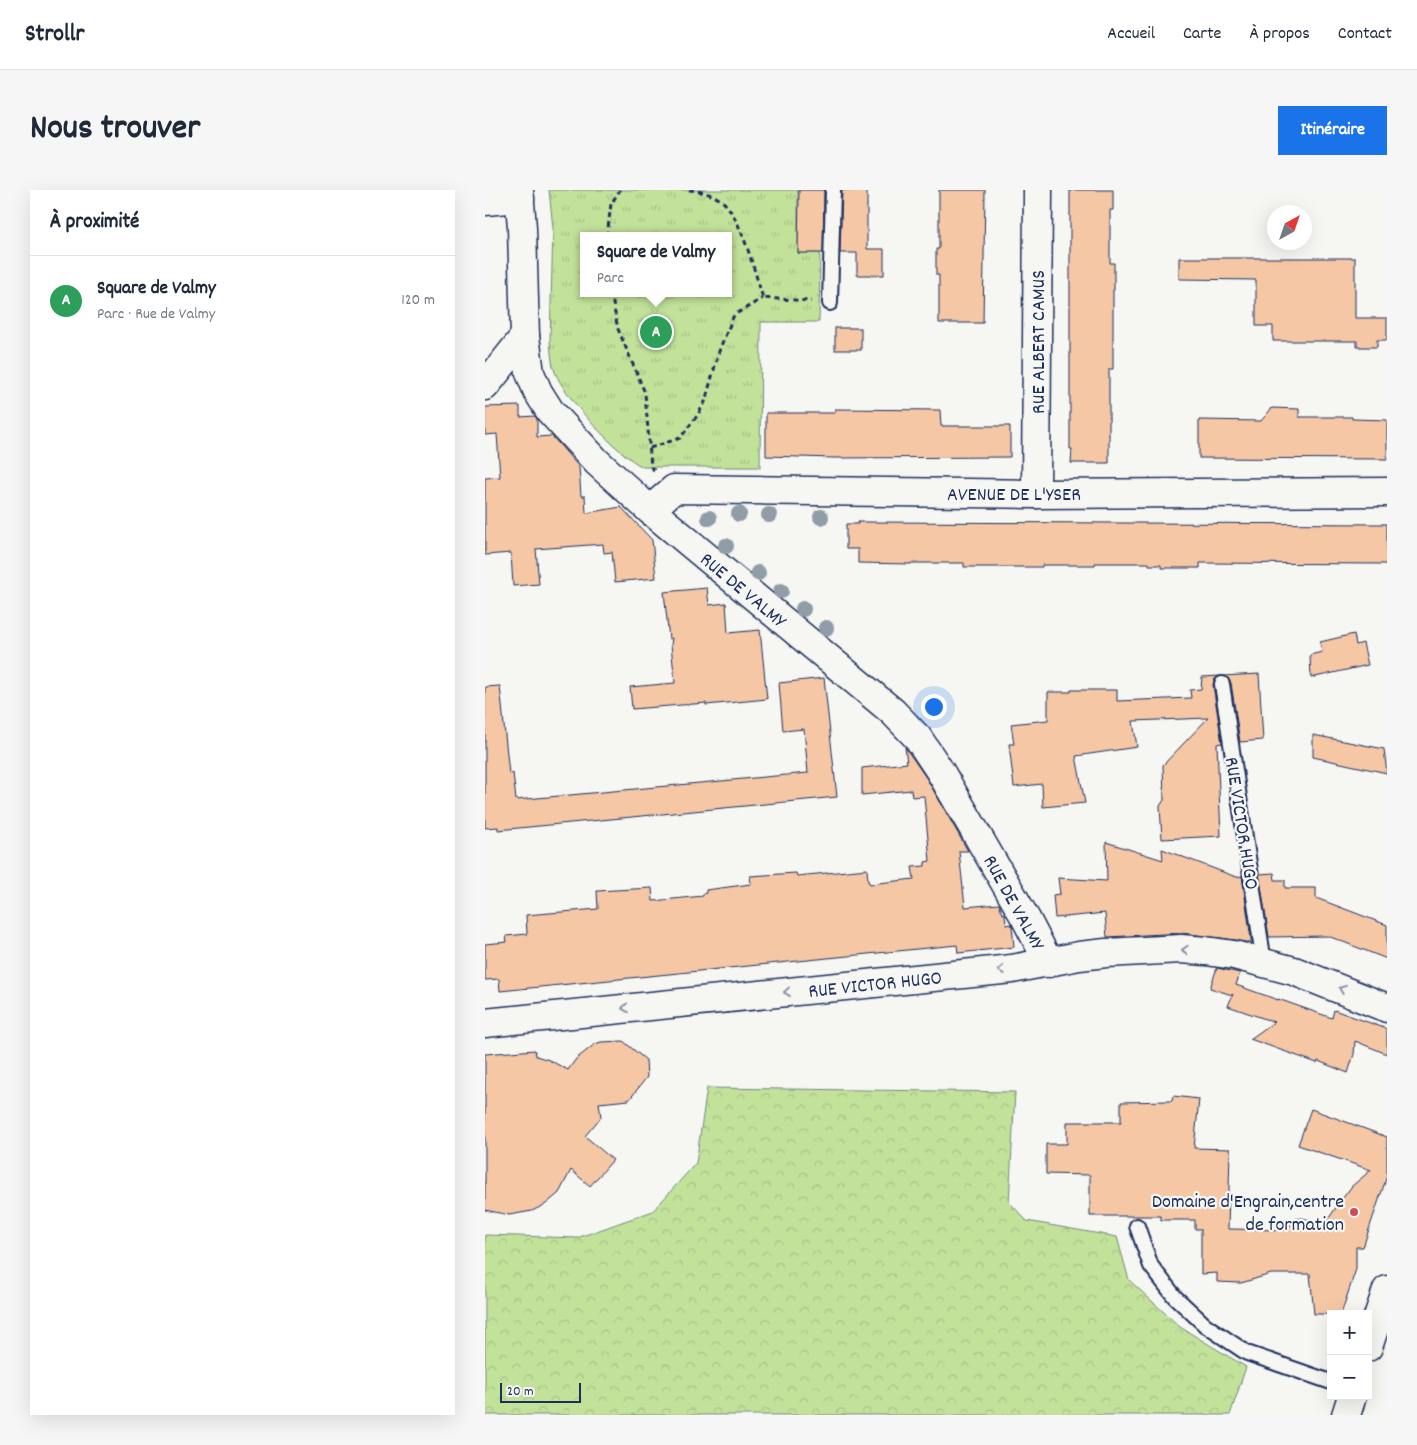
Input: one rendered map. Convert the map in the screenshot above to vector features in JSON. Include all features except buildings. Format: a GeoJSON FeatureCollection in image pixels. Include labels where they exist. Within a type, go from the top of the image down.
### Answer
{"type":"FeatureCollection","features":[{"type":"Feature","properties":{"kind":"street","name":"RUE ALBERT CAMUS"},"geometry":{"type":"LineString","coordinates":[[1036,494],[1038,190]]}},
{"type":"Feature","properties":{"kind":"street"},"geometry":{"type":"LineString","coordinates":[[485,201],[519,194]]}},
{"type":"Feature","properties":{"kind":"street","name":"RUE DE VALMY"},"geometry":{"type":"LineString","coordinates":[[519,194],[522,228],[525,336],[530,373],[538,392],[550,411],[597,462],[650,510],[893,712],[918,738],[940,771],[1026,919],[1049,963]]}},
{"type":"Feature","properties":{"kind":"street"},"geometry":{"type":"LineString","coordinates":[[485,386],[525,336]]}},
{"type":"Feature","properties":{"kind":"street","name":"AVENUE DE L'YSER"},"geometry":{"type":"LineString","coordinates":[[673,489],[1036,494],[1387,492]]}},
{"type":"Feature","properties":{"kind":"street"},"geometry":{"type":"LineString","coordinates":[[650,510],[673,489]]}},
{"type":"Feature","properties":{"kind":"street","name":"RUE VICTOR HUGO"},"geometry":{"type":"LineString","coordinates":[[485,1023],[1012,969],[1079,956],[1106,953],[1181,949],[1234,955],[1264,963],[1317,980],[1387,1008]]}},
{"type":"Feature","properties":{"kind":"street"},"geometry":{"type":"LineString","coordinates":[[1372,1335],[1387,1290]]}},
{"type":"Feature","properties":{"kind":"street"},"geometry":{"type":"LineString","coordinates":[[1346,1415],[1351,1400]]}},
{"type":"Feature","properties":{"kind":"lane"},"geometry":{"type":"LineString","coordinates":[[830,303],[833,190]]}},
{"type":"Feature","properties":{"kind":"lane","name":"RUE VICTOR HUGO"},"geometry":{"type":"LineString","coordinates":[[1222,684],[1264,963]]}},
{"type":"Feature","properties":{"kind":"lane"},"geometry":{"type":"LineString","coordinates":[[1137,1226],[1151,1266],[1175,1297],[1205,1325],[1247,1353],[1327,1381]]}},
{"type":"Feature","properties":{"kind":"path"},"geometry":{"type":"LineString","coordinates":[[608,232],[611,204],[620,190]]}},
{"type":"Feature","properties":{"kind":"path"},"geometry":{"type":"LineString","coordinates":[[689,190],[700,191],[722,202],[737,222],[763,298]]}},
{"type":"Feature","properties":{"kind":"path"},"geometry":{"type":"LineString","coordinates":[[612,297],[617,329],[645,393],[651,467],[673,489]]}},
{"type":"Feature","properties":{"kind":"path"},"geometry":{"type":"LineString","coordinates":[[650,448],[680,438],[697,416],[705,402],[720,348],[734,316],[763,298],[830,303]]}},
{"type":"Feature","properties":{"kind":"green space"},"geometry":{"type":"Polygon","coordinates":[[[549,190],[798,190],[798,253],[820,253],[819,322],[761,322],[760,467],[643,467],[632,461],[593,425],[569,396],[555,372],[550,341],[553,228],[549,190]]]}},
{"type":"Feature","properties":{"kind":"green space"},"geometry":{"type":"Polygon","coordinates":[[[707,1088],[1015,1092],[1009,1202],[1027,1221],[1117,1237],[1129,1280],[1180,1327],[1246,1367],[1230,1415],[485,1415],[485,1235],[577,1238],[653,1211],[696,1163],[707,1088]]]}},
{"type":"Feature","properties":{"kind":"place","name":"Square de Valmy"},"geometry":{"type":"Point","coordinates":[656,332]}},
{"type":"Feature","properties":{"kind":"place","name":"Domaine d'Engrain,centre de formation"},"geometry":{"type":"Point","coordinates":[1354,1212]}}]}
